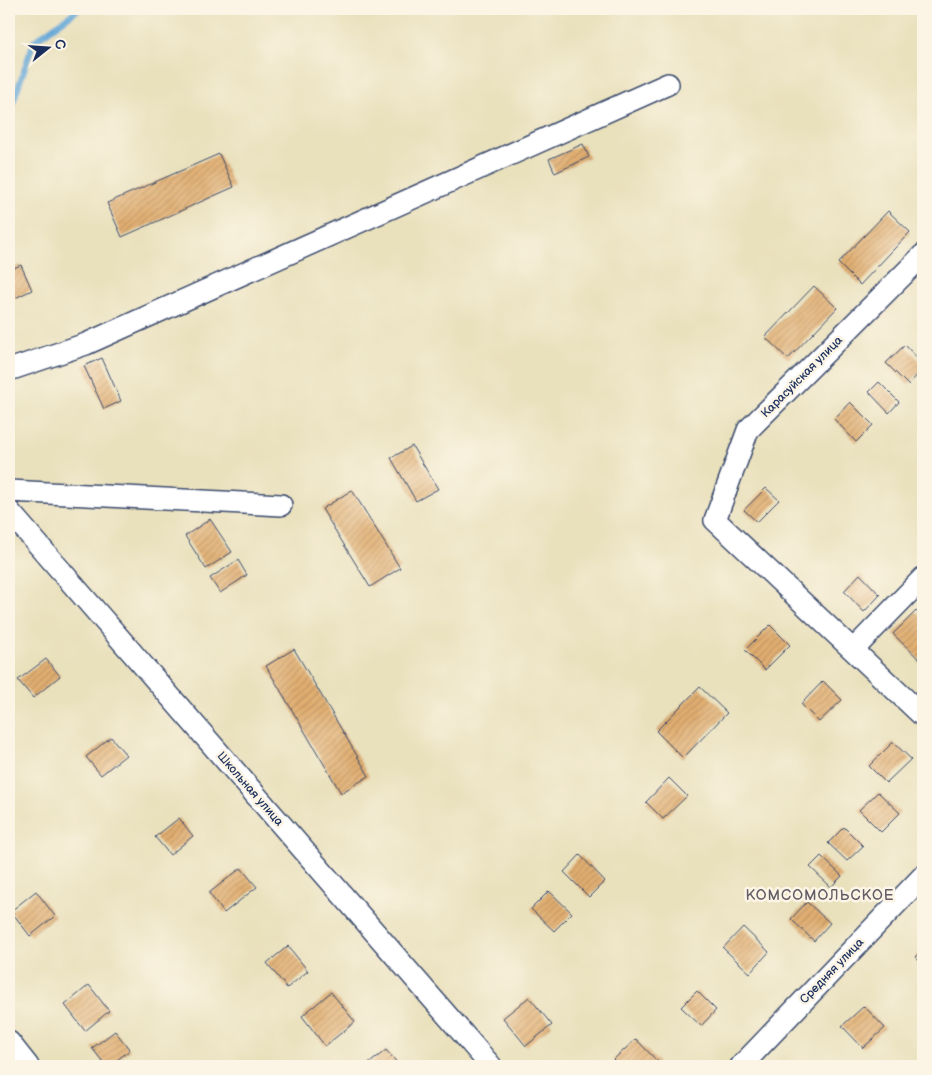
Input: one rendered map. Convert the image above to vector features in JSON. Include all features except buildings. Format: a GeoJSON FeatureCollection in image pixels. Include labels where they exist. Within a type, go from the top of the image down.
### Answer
{"type":"FeatureCollection","features":[{"type":"Feature","properties":{"kind":"street"},"geometry":{"type":"LineString","coordinates":[[9,370],[86,344],[668,84]]}},
{"type":"Feature","properties":{"kind":"street","name":"Карасуйская улица"},"geometry":{"type":"LineString","coordinates":[[854,650],[715,520],[748,430],[923,255]]}},
{"type":"Feature","properties":{"kind":"street"},"geometry":{"type":"LineString","coordinates":[[9,490],[281,505]]}},
{"type":"Feature","properties":{"kind":"street","name":"Школьная улица"},"geometry":{"type":"LineString","coordinates":[[9,511],[491,1066]]}},
{"type":"Feature","properties":{"kind":"street"},"geometry":{"type":"LineString","coordinates":[[923,578],[854,650],[923,716]]}},
{"type":"Feature","properties":{"kind":"street","name":"Средняя улица"},"geometry":{"type":"LineString","coordinates":[[741,1066],[923,876]]}},
{"type":"Feature","properties":{"kind":"street"},"geometry":{"type":"LineString","coordinates":[[9,1042],[28,1066]]}},
{"type":"Feature","properties":{"kind":"waterway"},"geometry":{"type":"LineString","coordinates":[[9,114],[34,41],[79,9]]}},
{"type":"Feature","properties":{"kind":"district","name":"КОМСОМОЛЬСКОЕ"},"geometry":{"type":"Point","coordinates":[820,895]}}]}
